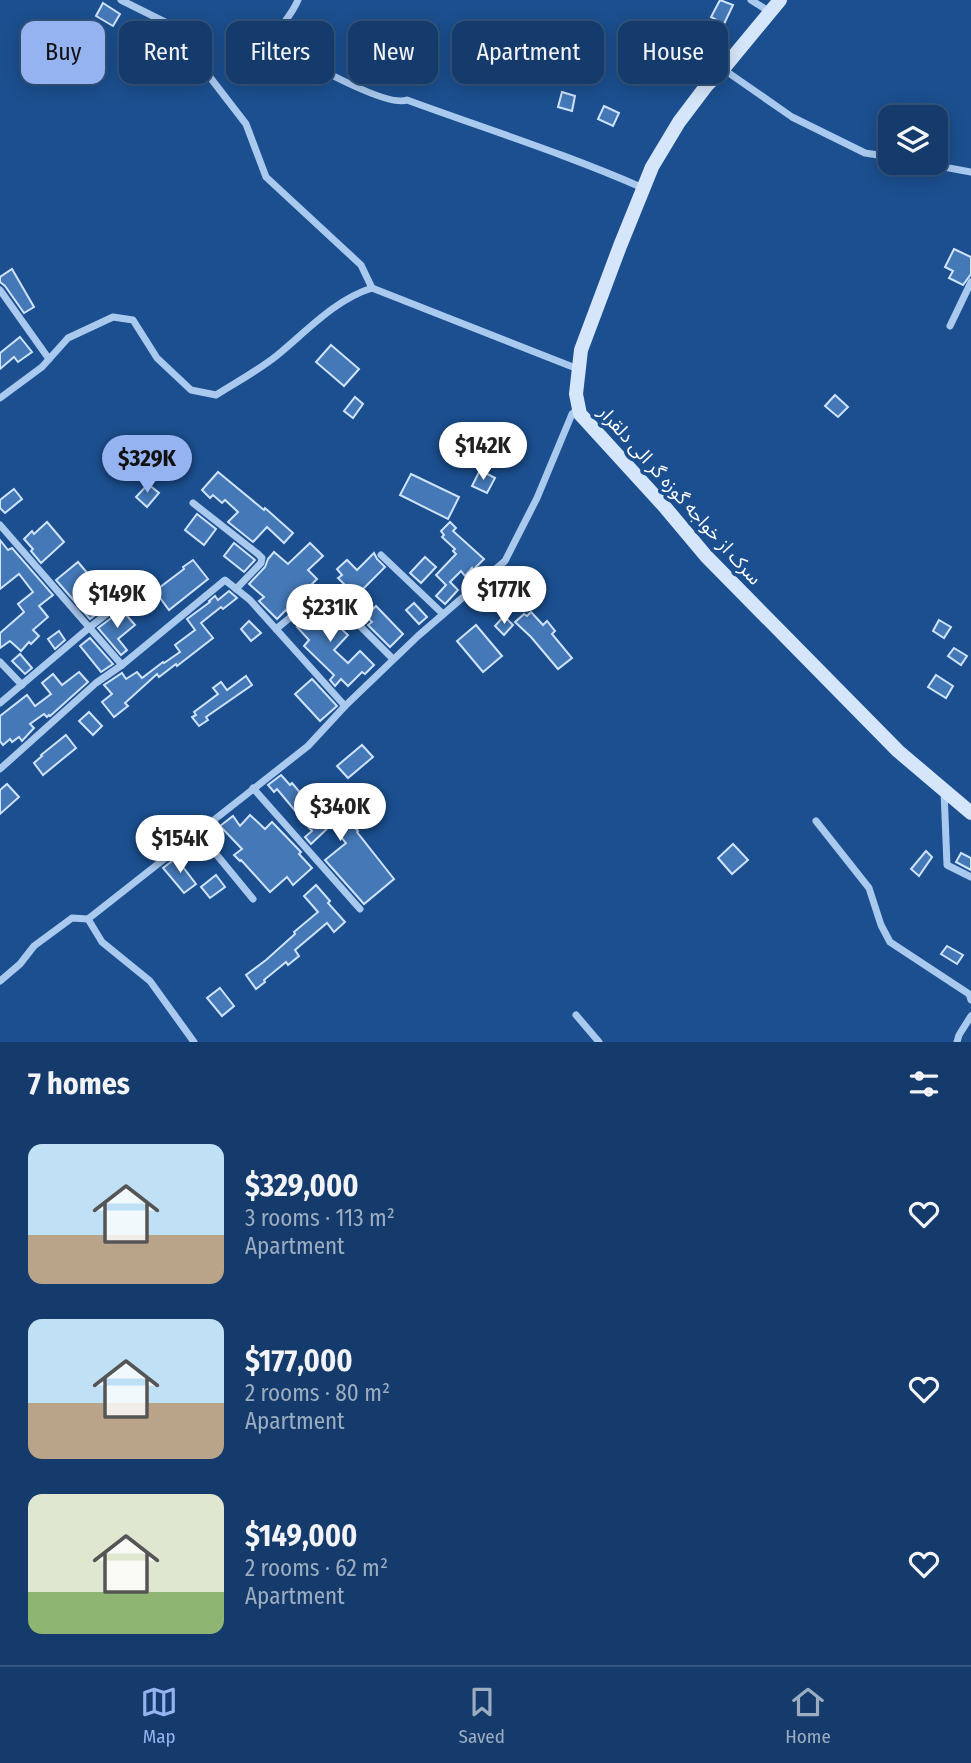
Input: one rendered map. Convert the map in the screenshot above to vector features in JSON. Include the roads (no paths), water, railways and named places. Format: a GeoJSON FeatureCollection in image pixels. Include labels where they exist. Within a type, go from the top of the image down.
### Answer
{"type":"FeatureCollection","features":[{"type":"Feature","properties":{"kind":"street"},"geometry":{"type":"LineString","coordinates":[[121,0],[169,24],[246,124],[267,177],[361,264],[372,288]]}},
{"type":"Feature","properties":{"kind":"street"},"geometry":{"type":"LineString","coordinates":[[298,0],[272,42],[323,71],[382,97],[402,102],[407,100],[547,149],[644,188]]}},
{"type":"Feature","properties":{"kind":"street"},"geometry":{"type":"LineString","coordinates":[[751,0],[770,12]]}},
{"type":"Feature","properties":{"kind":"street","name":"سرک از خواجه گوزه گر الی دلقرار"},"geometry":{"type":"LineString","coordinates":[[728,63],[780,0]]}},
{"type":"Feature","properties":{"kind":"street"},"geometry":{"type":"LineString","coordinates":[[728,72],[792,117],[865,153],[878,155]]}},
{"type":"Feature","properties":{"kind":"street","name":"سرک از خواجه گوزه گر الی دلقرار"},"geometry":{"type":"LineString","coordinates":[[708,84],[679,121],[652,167],[620,246],[581,350],[576,394],[580,414],[706,556],[898,751],[971,813]]}},
{"type":"Feature","properties":{"kind":"street"},"geometry":{"type":"LineString","coordinates":[[948,168],[971,172]]}},
{"type":"Feature","properties":{"kind":"street"},"geometry":{"type":"LineString","coordinates":[[950,326],[971,282]]}},
{"type":"Feature","properties":{"kind":"street"},"geometry":{"type":"LineString","coordinates":[[1,394],[42,368],[68,338],[113,317],[133,320],[157,358],[191,390],[216,395],[273,359],[342,301],[372,288],[578,369]]}},
{"type":"Feature","properties":{"kind":"street"},"geometry":{"type":"LineString","coordinates":[[0,290],[49,359]]}},
{"type":"Feature","properties":{"kind":"street"},"geometry":{"type":"LineString","coordinates":[[0,981],[20,964],[34,946],[72,918],[88,919],[308,746],[393,659],[505,561],[537,498],[572,414],[579,408]]}},
{"type":"Feature","properties":{"kind":"street"},"geometry":{"type":"LineString","coordinates":[[193,503],[262,558],[261,564],[236,589]]}},
{"type":"Feature","properties":{"kind":"street"},"geometry":{"type":"LineString","coordinates":[[0,524],[122,665]]}},
{"type":"Feature","properties":{"kind":"street"},"geometry":{"type":"LineString","coordinates":[[381,555],[443,614]]}},
{"type":"Feature","properties":{"kind":"street"},"geometry":{"type":"LineString","coordinates":[[0,769],[96,683],[122,665],[225,580],[250,600],[345,706]]}},
{"type":"Feature","properties":{"kind":"street"},"geometry":{"type":"LineString","coordinates":[[276,629],[324,590],[393,659]]}},
{"type":"Feature","properties":{"kind":"street"},"geometry":{"type":"LineString","coordinates":[[0,703],[118,605]]}},
{"type":"Feature","properties":{"kind":"street"},"geometry":{"type":"LineString","coordinates":[[0,662],[22,685]]}},
{"type":"Feature","properties":{"kind":"street"},"geometry":{"type":"LineString","coordinates":[[253,788],[360,909]]}},
{"type":"Feature","properties":{"kind":"street"},"geometry":{"type":"LineString","coordinates":[[944,790],[947,865],[971,877]]}},
{"type":"Feature","properties":{"kind":"street"},"geometry":{"type":"LineString","coordinates":[[816,821],[869,888],[881,925],[890,942],[969,994],[971,1000]]}},
{"type":"Feature","properties":{"kind":"street"},"geometry":{"type":"LineString","coordinates":[[198,832],[253,899]]}},
{"type":"Feature","properties":{"kind":"street"},"geometry":{"type":"LineString","coordinates":[[88,919],[102,942],[150,981],[194,1042]]}},
{"type":"Feature","properties":{"kind":"street"},"geometry":{"type":"LineString","coordinates":[[576,1015],[599,1042]]}},
{"type":"Feature","properties":{"kind":"street"},"geometry":{"type":"LineString","coordinates":[[957,1042],[971,1016]]}}]}
